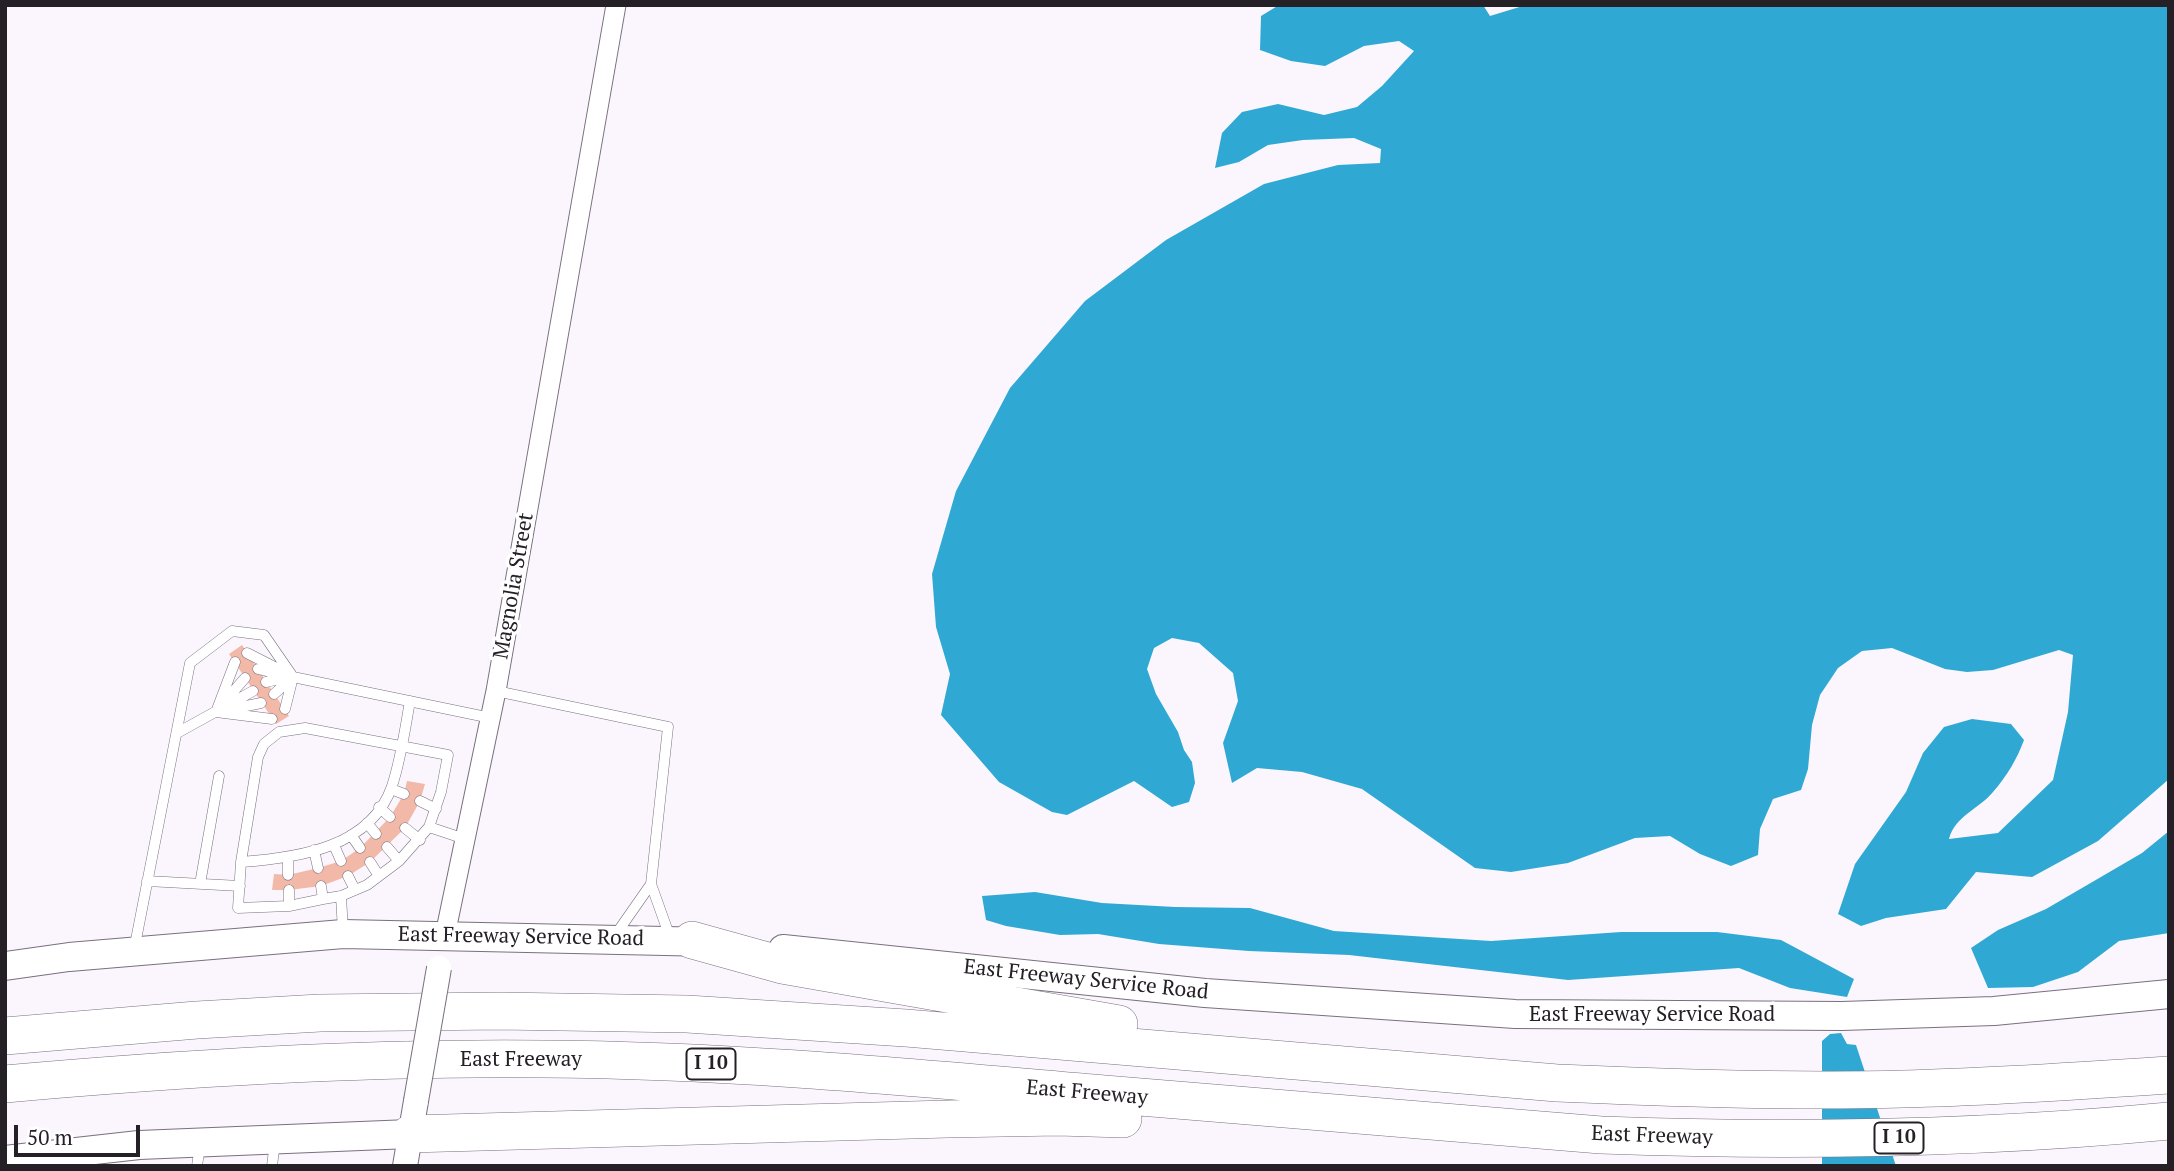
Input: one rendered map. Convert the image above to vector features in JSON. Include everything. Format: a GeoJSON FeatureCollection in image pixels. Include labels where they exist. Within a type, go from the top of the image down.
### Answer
{"type":"FeatureCollection","features":[{"type":"Feature","properties":{"kind":"highway"},"geometry":{"type":"LineString","coordinates":[[681,940],[782,965],[1038,1011],[1400,1069]]}},
{"type":"Feature","properties":{"kind":"highway","name":"I 10"},"geometry":{"type":"LineString","coordinates":[[5,1036],[320,1013],[500,1011],[687,1014],[920,1030],[1557,1083],[1717,1089],[1901,1089],[2169,1074]]}},
{"type":"Feature","properties":{"kind":"highway","name":"East Freeway"},"geometry":{"type":"LineString","coordinates":[[5,1084],[242,1065],[374,1060],[544,1059],[838,1071],[1601,1135],[1717,1139],[1900,1138],[2081,1130],[2169,1121]]}},
{"type":"Feature","properties":{"kind":"highway"},"geometry":{"type":"LineString","coordinates":[[2080,1081],[2169,1060]]}},
{"type":"Feature","properties":{"kind":"highway"},"geometry":{"type":"LineString","coordinates":[[410,1134],[1058,1117],[1251,1122],[1416,1119]]}},
{"type":"Feature","properties":{"kind":"highway"},"geometry":{"type":"LineString","coordinates":[[2081,1130],[2169,1135]]}},
{"type":"Feature","properties":{"kind":"main road","name":"East Freeway Service Road"},"geometry":{"type":"LineString","coordinates":[[5,966],[69,957],[343,933],[681,940],[1205,993],[1515,1014],[1856,1016],[1994,1011],[2169,994]]}},
{"type":"Feature","properties":{"kind":"main road"},"geometry":{"type":"LineString","coordinates":[[23,1161],[139,1145],[199,1154],[275,1138],[410,1134]]}},
{"type":"Feature","properties":{"kind":"street","name":"Magnolia Street"},"geometry":{"type":"LineString","coordinates":[[410,1134],[445,935],[496,691],[616,5]]}},
{"type":"Feature","properties":{"kind":"lane"},"geometry":{"type":"LineString","coordinates":[[134,951],[190,663],[232,631],[264,635],[293,677],[285,709]]}},
{"type":"Feature","properties":{"kind":"lane"},"geometry":{"type":"LineString","coordinates":[[247,653],[293,677]]}},
{"type":"Feature","properties":{"kind":"lane"},"geometry":{"type":"LineString","coordinates":[[216,712],[234,662]]}},
{"type":"Feature","properties":{"kind":"lane"},"geometry":{"type":"LineString","coordinates":[[258,669],[491,718]]}},
{"type":"Feature","properties":{"kind":"lane"},"geometry":{"type":"LineString","coordinates":[[266,682],[293,677]]}},
{"type":"Feature","properties":{"kind":"lane"},"geometry":{"type":"LineString","coordinates":[[274,694],[293,677]]}},
{"type":"Feature","properties":{"kind":"lane"},"geometry":{"type":"LineString","coordinates":[[216,712],[245,678]]}},
{"type":"Feature","properties":{"kind":"lane"},"geometry":{"type":"LineString","coordinates":[[177,733],[253,691]]}},
{"type":"Feature","properties":{"kind":"lane"},"geometry":{"type":"LineString","coordinates":[[496,691],[668,727],[651,884],[612,939]]}},
{"type":"Feature","properties":{"kind":"lane"},"geometry":{"type":"LineString","coordinates":[[241,862],[288,859],[334,845],[367,823],[391,789],[410,701]]}},
{"type":"Feature","properties":{"kind":"lane"},"geometry":{"type":"LineString","coordinates":[[216,712],[261,703]]}},
{"type":"Feature","properties":{"kind":"lane"},"geometry":{"type":"LineString","coordinates":[[216,712],[272,719]]}},
{"type":"Feature","properties":{"kind":"lane"},"geometry":{"type":"LineString","coordinates":[[305,728],[448,755],[436,809],[420,840],[399,861],[355,890],[341,896],[289,906],[238,908],[241,862],[258,757],[264,744],[279,732],[305,728]]}},
{"type":"Feature","properties":{"kind":"lane"},"geometry":{"type":"LineString","coordinates":[[200,884],[219,776]]}},
{"type":"Feature","properties":{"kind":"lane"},"geometry":{"type":"LineString","coordinates":[[391,789],[404,794]]}},
{"type":"Feature","properties":{"kind":"lane"},"geometry":{"type":"LineString","coordinates":[[420,801],[436,809]]}},
{"type":"Feature","properties":{"kind":"lane"},"geometry":{"type":"LineString","coordinates":[[379,807],[390,817]]}},
{"type":"Feature","properties":{"kind":"lane"},"geometry":{"type":"LineString","coordinates":[[367,823],[376,834]]}},
{"type":"Feature","properties":{"kind":"lane"},"geometry":{"type":"LineString","coordinates":[[429,827],[465,839]]}},
{"type":"Feature","properties":{"kind":"lane"},"geometry":{"type":"LineString","coordinates":[[405,828],[420,840]]}},
{"type":"Feature","properties":{"kind":"lane"},"geometry":{"type":"LineString","coordinates":[[351,835],[360,848]]}},
{"type":"Feature","properties":{"kind":"lane"},"geometry":{"type":"LineString","coordinates":[[334,845],[341,860]]}},
{"type":"Feature","properties":{"kind":"lane"},"geometry":{"type":"LineString","coordinates":[[387,847],[399,861]]}},
{"type":"Feature","properties":{"kind":"lane"},"geometry":{"type":"LineString","coordinates":[[314,850],[318,868]]}},
{"type":"Feature","properties":{"kind":"lane"},"geometry":{"type":"LineString","coordinates":[[288,859],[288,875]]}},
{"type":"Feature","properties":{"kind":"lane"},"geometry":{"type":"LineString","coordinates":[[370,862],[379,876]]}},
{"type":"Feature","properties":{"kind":"lane"},"geometry":{"type":"LineString","coordinates":[[348,876],[355,890]]}},
{"type":"Feature","properties":{"kind":"lane"},"geometry":{"type":"LineString","coordinates":[[147,881],[240,886]]}},
{"type":"Feature","properties":{"kind":"lane"},"geometry":{"type":"LineString","coordinates":[[651,884],[681,940]]}},
{"type":"Feature","properties":{"kind":"lane"},"geometry":{"type":"LineString","coordinates":[[321,886],[323,900]]}},
{"type":"Feature","properties":{"kind":"lane"},"geometry":{"type":"LineString","coordinates":[[289,890],[289,906]]}},
{"type":"Feature","properties":{"kind":"lane"},"geometry":{"type":"LineString","coordinates":[[341,896],[343,933]]}},
{"type":"Feature","properties":{"kind":"lane"},"geometry":{"type":"LineString","coordinates":[[272,1166],[275,1138]]}},
{"type":"Feature","properties":{"kind":"water"},"geometry":{"type":"Polygon","coordinates":[[[1279,5],[1483,5],[1490,16],[1526,5],[2169,5],[2169,779],[2098,841],[2032,877],[1976,872],[1946,909],[1886,918],[1861,926],[1838,914],[1855,864],[1906,792],[1923,753],[1944,727],[1972,719],[2011,724],[2024,740],[2003,780],[1987,798],[1956,824],[1949,839],[1998,833],[2053,780],[2068,712],[2073,655],[2059,650],[1993,670],[1967,672],[1945,669],[1892,648],[1862,651],[1838,668],[1820,695],[1812,725],[1808,769],[1801,790],[1773,799],[1760,829],[1758,855],[1731,866],[1700,854],[1670,836],[1635,838],[1568,863],[1511,872],[1475,868],[1362,789],[1302,772],[1257,768],[1232,783],[1223,743],[1238,701],[1233,673],[1199,643],[1172,638],[1154,648],[1147,669],[1156,694],[1192,762],[1195,783],[1189,802],[1172,807],[1134,781],[1067,815],[1052,812],[999,782],[941,715],[950,674],[936,627],[932,574],[956,491],[1010,388],[1085,301],[1166,240],[1264,184],[1338,165],[1380,163],[1381,149],[1354,138],[1303,140],[1268,145],[1239,162],[1215,168],[1222,133],[1242,112],[1278,104],[1324,115],[1357,107],[1382,86],[1414,51],[1399,41],[1364,46],[1325,66],[1291,61],[1260,50],[1261,16],[1279,5]]]}},
{"type":"Feature","properties":{"kind":"water"},"geometry":{"type":"Polygon","coordinates":[[[2169,831],[2169,933],[2119,941],[2078,972],[2033,987],[1988,988],[1971,948],[1998,930],[2046,909],[2142,853],[2169,831]]]}},
{"type":"Feature","properties":{"kind":"water"},"geometry":{"type":"Polygon","coordinates":[[[1035,892],[1102,903],[1250,908],[1334,931],[1491,941],[1621,932],[1717,932],[1781,940],[1854,979],[1847,997],[1790,988],[1739,968],[1568,980],[1349,955],[1159,944],[1098,934],[1060,935],[986,920],[982,896],[1035,892]]]}},
{"type":"Feature","properties":{"kind":"water"},"geometry":{"type":"Polygon","coordinates":[[[1841,1033],[1847,1044],[1856,1045],[1896,1166],[1822,1166],[1822,1041],[1830,1034],[1841,1033]]]}},
{"type":"Feature","properties":{"kind":"building"},"geometry":{"type":"Polygon","coordinates":[[[242,645],[289,716],[276,724],[229,654],[242,645]]]}},
{"type":"Feature","properties":{"kind":"building"},"geometry":{"type":"Polygon","coordinates":[[[407,781],[425,784],[420,801],[405,828],[370,862],[348,876],[321,886],[272,890],[274,874],[288,875],[318,868],[341,861],[360,848],[390,817],[404,794],[407,781]]]}}]}
